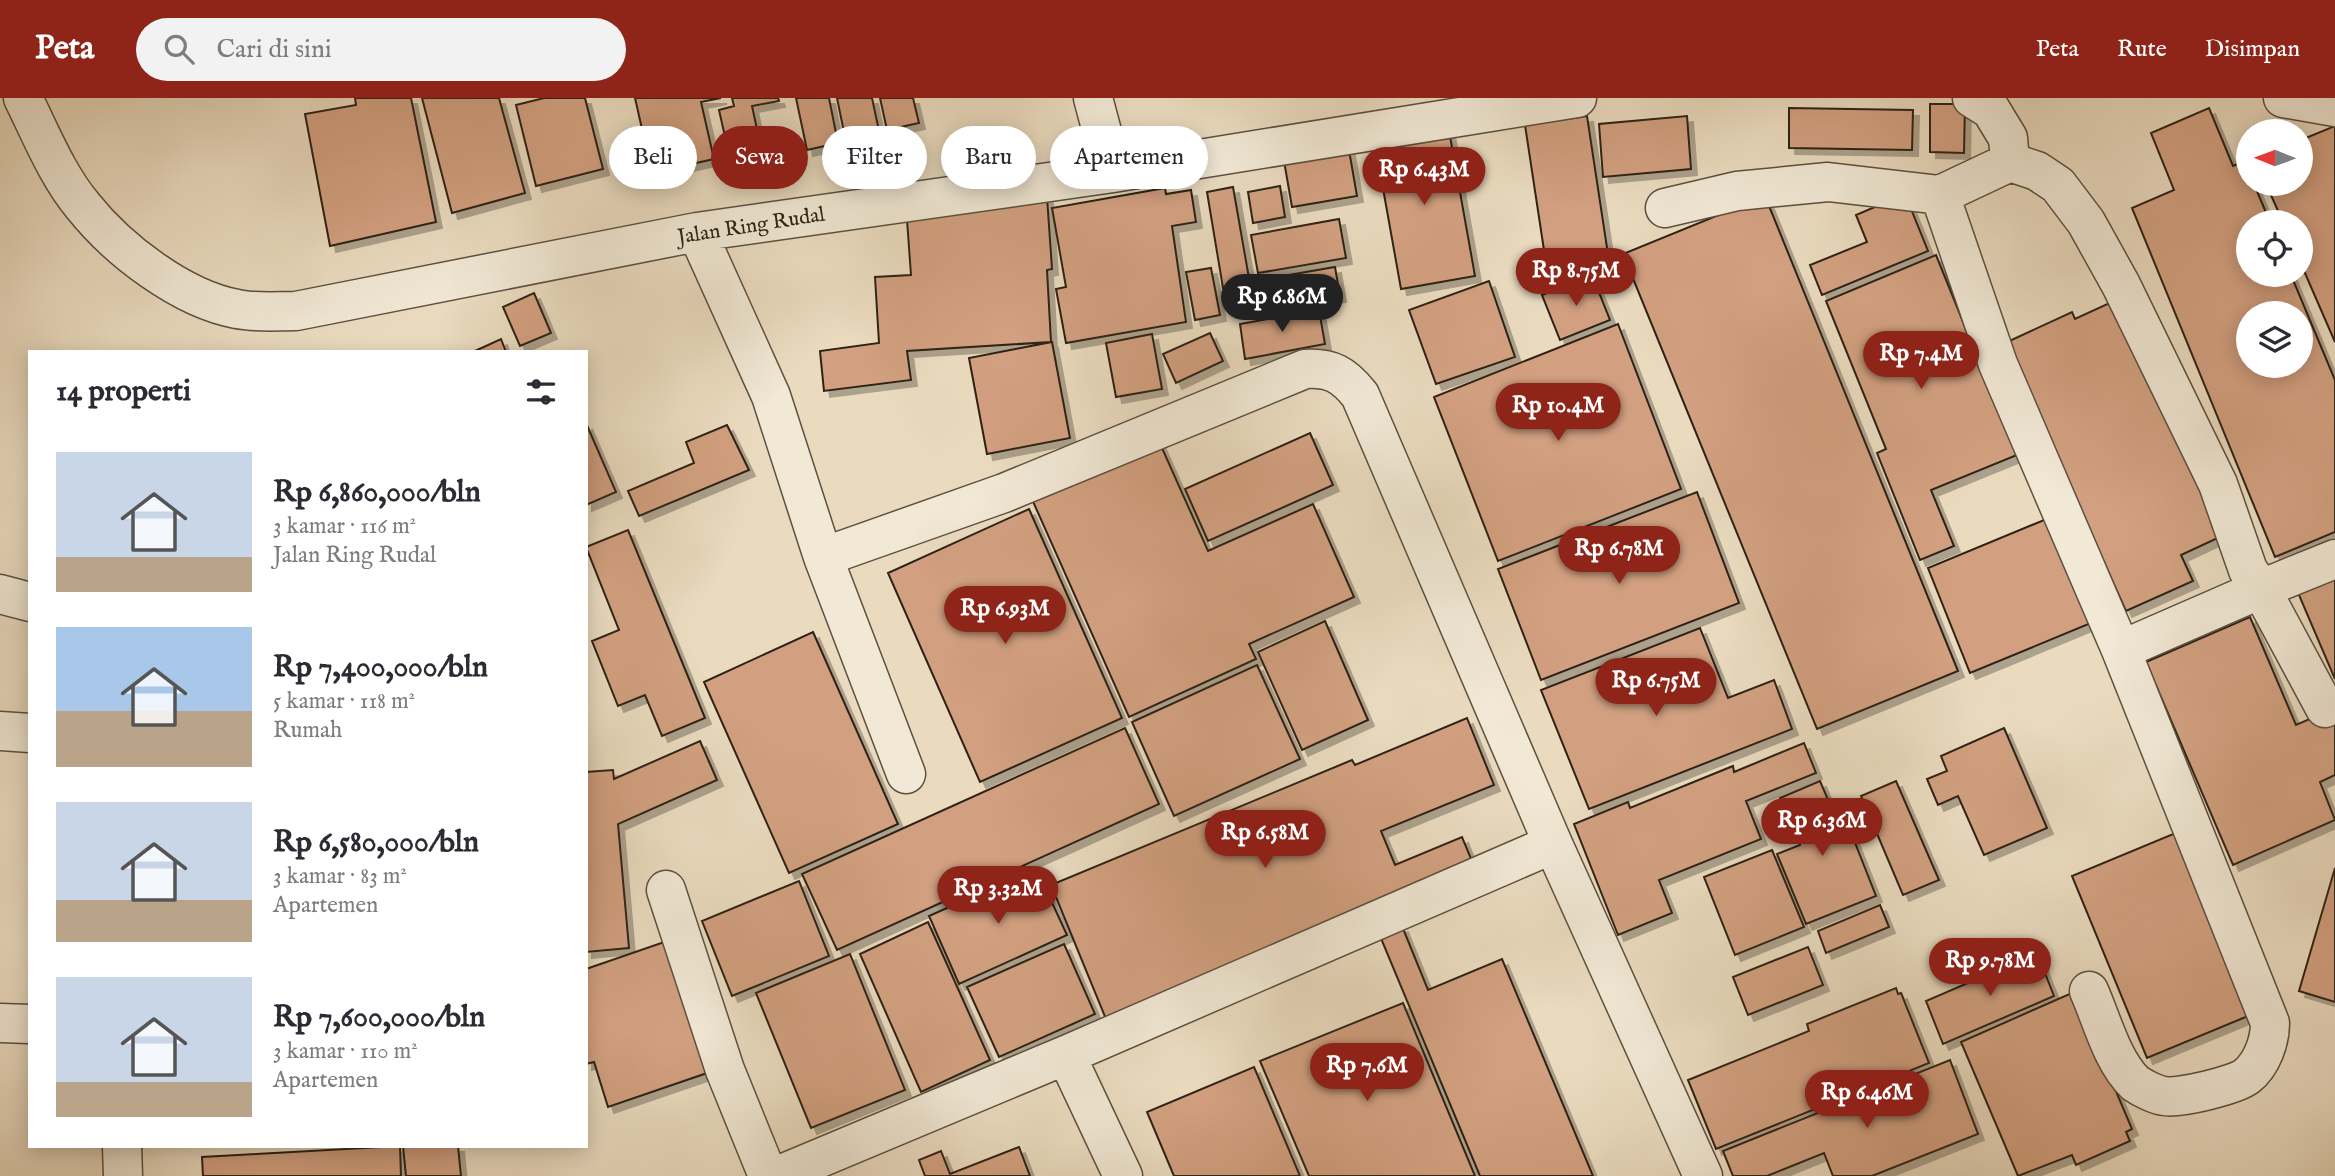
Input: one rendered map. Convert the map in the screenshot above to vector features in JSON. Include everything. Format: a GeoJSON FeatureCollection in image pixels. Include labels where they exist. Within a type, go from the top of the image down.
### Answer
{"type":"FeatureCollection","features":[{"type":"Feature","properties":{"kind":"street","name":"Jalan Ring Rudal"},"geometry":{"type":"LineString","coordinates":[[23,98],[52,157],[83,206],[110,233],[174,286],[237,309],[296,312],[696,232],[1050,182]]}},
{"type":"Feature","properties":{"kind":"street"},"geometry":{"type":"LineString","coordinates":[[1093,98],[1100,126]]}},
{"type":"Feature","properties":{"kind":"street","name":"Jalan Ring Rudal"},"geometry":{"type":"LineString","coordinates":[[1208,158],[1577,98]]}},
{"type":"Feature","properties":{"kind":"street"},"geometry":{"type":"LineString","coordinates":[[1972,98],[1991,110],[2008,138],[2010,162]]}},
{"type":"Feature","properties":{"kind":"street"},"geometry":{"type":"LineString","coordinates":[[2283,98],[2335,107]]}},
{"type":"Feature","properties":{"kind":"street"},"geometry":{"type":"LineString","coordinates":[[1665,208],[1737,191],[1828,182],[1940,195],[2010,162],[2037,171],[2057,185],[2086,222],[2121,285],[2218,484],[2248,569],[2325,708]]}},
{"type":"Feature","properties":{"kind":"street"},"geometry":{"type":"LineString","coordinates":[[1940,195],[1998,364],[2121,650],[2270,1023],[2270,1035],[2256,1066],[2241,1080],[2181,1096],[2165,1097],[2136,1083],[2120,1060],[2089,992]]}},
{"type":"Feature","properties":{"kind":"street"},"geometry":{"type":"LineString","coordinates":[[696,232],[771,396],[823,557],[906,774]]}},
{"type":"Feature","properties":{"kind":"street"},"geometry":{"type":"LineString","coordinates":[[823,557],[1004,494],[1305,369],[1336,372],[1360,395],[1553,844],[1703,1176]]}},
{"type":"Feature","properties":{"kind":"street"},"geometry":{"type":"LineString","coordinates":[[2121,650],[2335,559]]}},
{"type":"Feature","properties":{"kind":"street"},"geometry":{"type":"LineString","coordinates":[[0,594],[28,601]]}},
{"type":"Feature","properties":{"kind":"street"},"geometry":{"type":"LineString","coordinates":[[0,732],[28,733]]}},
{"type":"Feature","properties":{"kind":"street"},"geometry":{"type":"LineString","coordinates":[[777,1176],[1066,1055],[1553,844]]}},
{"type":"Feature","properties":{"kind":"street"},"geometry":{"type":"LineString","coordinates":[[666,890],[725,1070],[768,1176]]}},
{"type":"Feature","properties":{"kind":"street"},"geometry":{"type":"LineString","coordinates":[[0,1023],[28,1024]]}},
{"type":"Feature","properties":{"kind":"street"},"geometry":{"type":"LineString","coordinates":[[1066,1055],[1123,1176]]}},
{"type":"Feature","properties":{"kind":"street"},"geometry":{"type":"LineString","coordinates":[[122,1148],[123,1176]]}},
{"type":"Feature","properties":{"kind":"building"},"geometry":{"type":"Polygon","coordinates":[[[355,98],[411,98],[436,222],[330,246],[305,114],[356,105],[355,98]]]}},
{"type":"Feature","properties":{"kind":"building"},"geometry":{"type":"Polygon","coordinates":[[[422,98],[499,98],[525,193],[452,213],[422,98]]]}},
{"type":"Feature","properties":{"kind":"building"},"geometry":{"type":"Polygon","coordinates":[[[544,98],[585,98],[603,169],[536,186],[516,105],[544,98]]]}},
{"type":"Feature","properties":{"kind":"building"},"geometry":{"type":"Polygon","coordinates":[[[635,98],[721,98],[701,102],[711,146],[711,160],[697,163],[697,126],[641,126],[635,98]]]}},
{"type":"Feature","properties":{"kind":"building"},"geometry":{"type":"Polygon","coordinates":[[[732,98],[778,98],[779,101],[752,106],[756,126],[723,126],[719,110],[734,106],[732,98]]]}},
{"type":"Feature","properties":{"kind":"building"},"geometry":{"type":"Polygon","coordinates":[[[796,98],[829,98],[835,126],[822,126],[822,147],[808,150],[808,126],[802,126],[796,98]]]}},
{"type":"Feature","properties":{"kind":"building"},"geometry":{"type":"Polygon","coordinates":[[[837,98],[872,98],[878,126],[843,126],[837,98]]]}},
{"type":"Feature","properties":{"kind":"building"},"geometry":{"type":"Polygon","coordinates":[[[880,98],[913,98],[919,123],[886,126],[880,98]]]}},
{"type":"Feature","properties":{"kind":"building"},"geometry":{"type":"Polygon","coordinates":[[[1930,104],[1965,104],[1964,153],[1930,152],[1930,104]]]}},
{"type":"Feature","properties":{"kind":"building"},"geometry":{"type":"Polygon","coordinates":[[[1789,108],[1913,110],[1912,150],[1789,148],[1789,108]]]}},
{"type":"Feature","properties":{"kind":"building"},"geometry":{"type":"Polygon","coordinates":[[[2209,108],[2233,166],[2236,165],[2236,196],[2259,196],[2265,210],[2236,210],[2236,287],[2296,287],[2302,301],[2236,301],[2236,378],[2313,378],[2313,328],[2335,380],[2335,532],[2275,557],[2132,208],[2174,190],[2151,133],[2209,108]]]}},
{"type":"Feature","properties":{"kind":"building"},"geometry":{"type":"Polygon","coordinates":[[[1587,116],[1609,261],[1547,270],[1525,125],[1587,116]]]}},
{"type":"Feature","properties":{"kind":"building"},"geometry":{"type":"Polygon","coordinates":[[[1687,116],[1691,169],[1603,177],[1599,124],[1687,116]]]}},
{"type":"Feature","properties":{"kind":"building"},"geometry":{"type":"Polygon","coordinates":[[[1448,125],[1475,276],[1401,289],[1374,138],[1448,125]]]}},
{"type":"Feature","properties":{"kind":"building"},"geometry":{"type":"Polygon","coordinates":[[[2335,126],[2335,342],[2311,287],[2313,210],[2278,210],[2271,196],[2314,196],[2314,135],[2335,126]]]}},
{"type":"Feature","properties":{"kind":"building"},"geometry":{"type":"Polygon","coordinates":[[[1349,150],[1357,196],[1292,207],[1284,161],[1349,150]]]}},
{"type":"Feature","properties":{"kind":"building"},"geometry":{"type":"Polygon","coordinates":[[[1280,186],[1285,217],[1253,223],[1248,192],[1280,186]]]}},
{"type":"Feature","properties":{"kind":"building"},"geometry":{"type":"Polygon","coordinates":[[[1233,187],[1250,284],[1223,288],[1207,192],[1233,187]]]}},
{"type":"Feature","properties":{"kind":"building"},"geometry":{"type":"Polygon","coordinates":[[[1159,189],[1165,189],[1166,194],[1191,190],[1196,222],[1172,226],[1186,322],[1066,343],[1056,289],[1066,287],[1052,208],[1159,189]]]}},
{"type":"Feature","properties":{"kind":"building"},"geometry":{"type":"Polygon","coordinates":[[[1905,194],[1928,251],[1822,295],[1810,265],[1867,242],[1856,215],[1905,194]]]}},
{"type":"Feature","properties":{"kind":"building"},"geometry":{"type":"Polygon","coordinates":[[[1765,196],[1958,671],[1817,729],[1623,254],[1765,196]]]}},
{"type":"Feature","properties":{"kind":"building"},"geometry":{"type":"Polygon","coordinates":[[[1047,197],[1052,269],[1047,270],[1051,342],[907,351],[911,380],[824,391],[820,351],[879,343],[875,277],[911,275],[906,206],[1047,197]]]}},
{"type":"Feature","properties":{"kind":"building"},"geometry":{"type":"Polygon","coordinates":[[[1339,219],[1346,258],[1258,273],[1251,235],[1339,219]]]}},
{"type":"Feature","properties":{"kind":"building"},"geometry":{"type":"Polygon","coordinates":[[[1936,255],[2017,455],[1931,490],[1954,546],[1920,560],[1877,453],[1886,449],[1826,301],[1936,255]]]}},
{"type":"Feature","properties":{"kind":"building"},"geometry":{"type":"Polygon","coordinates":[[[1335,267],[1340,296],[1276,308],[1271,278],[1335,267]]]}},
{"type":"Feature","properties":{"kind":"building"},"geometry":{"type":"Polygon","coordinates":[[[1211,268],[1220,315],[1195,320],[1186,272],[1211,268]]]}},
{"type":"Feature","properties":{"kind":"building"},"geometry":{"type":"Polygon","coordinates":[[[1592,275],[1610,320],[1560,340],[1542,295],[1592,275]]]}},
{"type":"Feature","properties":{"kind":"building"},"geometry":{"type":"Polygon","coordinates":[[[1489,281],[1515,357],[1436,384],[1409,310],[1489,281]]]}},
{"type":"Feature","properties":{"kind":"building"},"geometry":{"type":"Polygon","coordinates":[[[534,293],[551,333],[520,346],[503,307],[534,293]]]}},
{"type":"Feature","properties":{"kind":"building"},"geometry":{"type":"Polygon","coordinates":[[[2116,300],[2222,536],[2181,555],[2193,581],[2126,611],[2005,343],[2072,312],[2075,319],[2116,300]]]}},
{"type":"Feature","properties":{"kind":"building"},"geometry":{"type":"Polygon","coordinates":[[[1319,310],[1325,344],[1245,359],[1240,324],[1319,310]]]}},
{"type":"Feature","properties":{"kind":"building"},"geometry":{"type":"Polygon","coordinates":[[[1618,324],[1681,489],[1498,561],[1434,397],[1618,324]]]}},
{"type":"Feature","properties":{"kind":"building"},"geometry":{"type":"Polygon","coordinates":[[[1210,333],[1223,361],[1176,383],[1163,354],[1210,333]]]}},
{"type":"Feature","properties":{"kind":"building"},"geometry":{"type":"Polygon","coordinates":[[[1152,334],[1162,389],[1116,397],[1106,343],[1152,334]]]}},
{"type":"Feature","properties":{"kind":"building"},"geometry":{"type":"Polygon","coordinates":[[[501,339],[505,350],[477,350],[501,339]]]}},
{"type":"Feature","properties":{"kind":"building"},"geometry":{"type":"Polygon","coordinates":[[[1052,342],[1070,438],[987,454],[969,358],[1052,342]]]}},
{"type":"Feature","properties":{"kind":"building"},"geometry":{"type":"Polygon","coordinates":[[[727,425],[749,470],[639,516],[628,491],[694,463],[686,442],[727,425]]]}},
{"type":"Feature","properties":{"kind":"building"},"geometry":{"type":"Polygon","coordinates":[[[588,428],[616,492],[588,504],[588,428]]]}},
{"type":"Feature","properties":{"kind":"building"},"geometry":{"type":"Polygon","coordinates":[[[1310,433],[1333,485],[1208,541],[1185,489],[1310,433]]]}},
{"type":"Feature","properties":{"kind":"building"},"geometry":{"type":"Polygon","coordinates":[[[1158,439],[1208,551],[1313,504],[1354,597],[1249,644],[1256,659],[1129,717],[1031,497],[1158,439]]]}},
{"type":"Feature","properties":{"kind":"building"},"geometry":{"type":"Polygon","coordinates":[[[1697,492],[1739,603],[1541,680],[1498,569],[1697,492]]]}},
{"type":"Feature","properties":{"kind":"building"},"geometry":{"type":"Polygon","coordinates":[[[1029,509],[1122,718],[980,782],[888,573],[1029,509]]]}},
{"type":"Feature","properties":{"kind":"building"},"geometry":{"type":"Polygon","coordinates":[[[2049,518],[2091,623],[1970,673],[1928,568],[2049,518]]]}},
{"type":"Feature","properties":{"kind":"building"},"geometry":{"type":"Polygon","coordinates":[[[628,530],[705,718],[662,736],[645,695],[618,706],[592,641],[619,630],[588,546],[628,530]]]}},
{"type":"Feature","properties":{"kind":"building"},"geometry":{"type":"Polygon","coordinates":[[[2335,571],[2335,679],[2296,588],[2335,571]]]}},
{"type":"Feature","properties":{"kind":"building"},"geometry":{"type":"Polygon","coordinates":[[[2250,617],[2296,725],[2335,708],[2335,775],[2320,782],[2335,820],[2233,865],[2146,662],[2250,617]]]}},
{"type":"Feature","properties":{"kind":"building"},"geometry":{"type":"Polygon","coordinates":[[[1325,621],[1368,720],[1302,750],[1258,652],[1325,621]]]}},
{"type":"Feature","properties":{"kind":"building"},"geometry":{"type":"Polygon","coordinates":[[[1700,628],[1728,698],[1774,680],[1792,729],[1589,809],[1541,690],[1700,628]]]}},
{"type":"Feature","properties":{"kind":"building"},"geometry":{"type":"Polygon","coordinates":[[[813,632],[898,824],[789,873],[704,682],[813,632]]]}},
{"type":"Feature","properties":{"kind":"building"},"geometry":{"type":"Polygon","coordinates":[[[1257,665],[1300,759],[1174,816],[1132,722],[1257,665]]]}},
{"type":"Feature","properties":{"kind":"building"},"geometry":{"type":"Polygon","coordinates":[[[1467,718],[1494,785],[1381,831],[1395,865],[1462,837],[1472,861],[1106,1019],[1051,885],[1352,760],[1355,765],[1467,718]]]}},
{"type":"Feature","properties":{"kind":"building"},"geometry":{"type":"Polygon","coordinates":[[[1125,728],[1159,804],[837,950],[802,874],[1125,728]]]}},
{"type":"Feature","properties":{"kind":"building"},"geometry":{"type":"Polygon","coordinates":[[[2004,728],[2047,828],[1984,855],[1958,796],[1938,805],[1927,779],[1947,771],[1941,756],[2004,728]]]}},
{"type":"Feature","properties":{"kind":"building"},"geometry":{"type":"Polygon","coordinates":[[[700,741],[717,780],[618,824],[629,948],[588,952],[588,772],[613,770],[614,779],[700,741]]]}},
{"type":"Feature","properties":{"kind":"building"},"geometry":{"type":"Polygon","coordinates":[[[1804,743],[1816,773],[1746,801],[1761,839],[1659,880],[1672,913],[1618,935],[1574,824],[1628,802],[1630,808],[1733,766],[1734,772],[1804,743]]]}},
{"type":"Feature","properties":{"kind":"building"},"geometry":{"type":"Polygon","coordinates":[[[1820,781],[1840,828],[1848,825],[1876,896],[1806,924],[1777,854],[1800,845],[1780,798],[1820,781]]]}},
{"type":"Feature","properties":{"kind":"building"},"geometry":{"type":"Polygon","coordinates":[[[1896,781],[1939,880],[1903,895],[1861,796],[1896,781]]]}},
{"type":"Feature","properties":{"kind":"building"},"geometry":{"type":"Polygon","coordinates":[[[2178,832],[2253,1014],[2147,1058],[2072,876],[2178,832]]]}},
{"type":"Feature","properties":{"kind":"building"},"geometry":{"type":"Polygon","coordinates":[[[1772,850],[1804,927],[1735,955],[1704,877],[1772,850]]]}},
{"type":"Feature","properties":{"kind":"building"},"geometry":{"type":"Polygon","coordinates":[[[1036,868],[1067,935],[959,984],[929,916],[1036,868]]]}},
{"type":"Feature","properties":{"kind":"building"},"geometry":{"type":"Polygon","coordinates":[[[2335,868],[2335,1002],[2299,991],[2335,868]]]}},
{"type":"Feature","properties":{"kind":"building"},"geometry":{"type":"Polygon","coordinates":[[[799,881],[829,956],[732,996],[702,921],[799,881]]]}},
{"type":"Feature","properties":{"kind":"building"},"geometry":{"type":"Polygon","coordinates":[[[1880,905],[1889,927],[1826,953],[1818,931],[1880,905]]]}},
{"type":"Feature","properties":{"kind":"building"},"geometry":{"type":"Polygon","coordinates":[[[928,922],[990,1060],[921,1092],[860,954],[928,922]]]}},
{"type":"Feature","properties":{"kind":"building"},"geometry":{"type":"Polygon","coordinates":[[[1402,926],[1428,990],[1502,959],[1593,1176],[1480,1176],[1380,936],[1402,926]]]}},
{"type":"Feature","properties":{"kind":"building"},"geometry":{"type":"Polygon","coordinates":[[[670,940],[713,1071],[608,1107],[594,1062],[588,1064],[588,968],[670,940]]]}},
{"type":"Feature","properties":{"kind":"building"},"geometry":{"type":"Polygon","coordinates":[[[1064,944],[1095,1014],[999,1057],[967,987],[1064,944]]]}},
{"type":"Feature","properties":{"kind":"building"},"geometry":{"type":"Polygon","coordinates":[[[1808,947],[1823,985],[1748,1015],[1733,977],[1808,947]]]}},
{"type":"Feature","properties":{"kind":"building"},"geometry":{"type":"Polygon","coordinates":[[[2037,953],[2054,996],[1943,1044],[1926,1001],[2037,953]]]}},
{"type":"Feature","properties":{"kind":"building"},"geometry":{"type":"Polygon","coordinates":[[[850,954],[905,1090],[811,1128],[756,993],[850,954]]]}},
{"type":"Feature","properties":{"kind":"building"},"geometry":{"type":"Polygon","coordinates":[[[1896,988],[1898,994],[1901,993],[1929,1063],[1716,1149],[1688,1080],[1809,1031],[1807,1024],[1896,988]]]}},
{"type":"Feature","properties":{"kind":"building"},"geometry":{"type":"Polygon","coordinates":[[[2074,992],[2132,1129],[2126,1132],[2130,1141],[2076,1165],[2072,1155],[2018,1176],[1961,1042],[2074,992]]]}},
{"type":"Feature","properties":{"kind":"building"},"geometry":{"type":"Polygon","coordinates":[[[1403,1003],[1475,1176],[1309,1176],[1260,1061],[1403,1003]]]}},
{"type":"Feature","properties":{"kind":"building"},"geometry":{"type":"Polygon","coordinates":[[[1950,1060],[1978,1134],[1872,1176],[1833,1176],[1824,1153],[1767,1176],[1733,1176],[1723,1151],[1950,1060]]]}},
{"type":"Feature","properties":{"kind":"building"},"geometry":{"type":"Polygon","coordinates":[[[1254,1067],[1300,1176],[1174,1176],[1147,1112],[1254,1067]]]}},
{"type":"Feature","properties":{"kind":"building"},"geometry":{"type":"Polygon","coordinates":[[[1019,1147],[1030,1176],[925,1176],[919,1160],[941,1151],[950,1174],[1019,1147]]]}},
{"type":"Feature","properties":{"kind":"building"},"geometry":{"type":"Polygon","coordinates":[[[400,1148],[401,1176],[203,1176],[202,1157],[400,1148]]]}},
{"type":"Feature","properties":{"kind":"building"},"geometry":{"type":"Polygon","coordinates":[[[403,1148],[458,1148],[461,1176],[406,1176],[403,1148]]]}}]}
